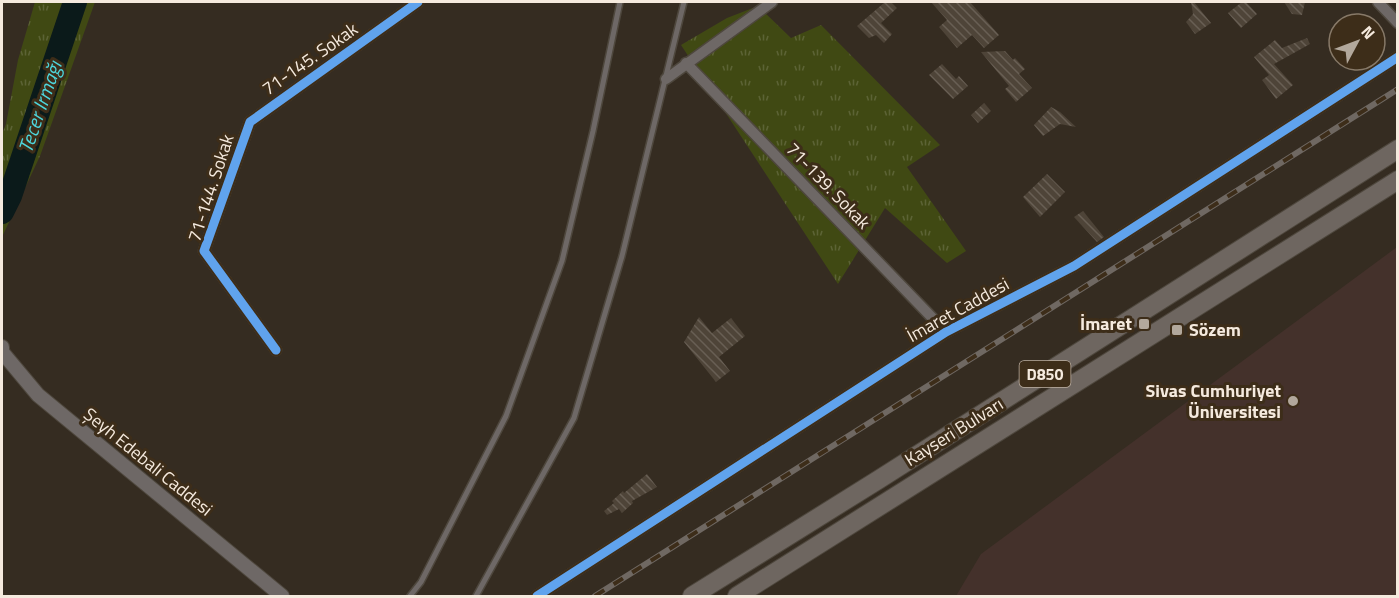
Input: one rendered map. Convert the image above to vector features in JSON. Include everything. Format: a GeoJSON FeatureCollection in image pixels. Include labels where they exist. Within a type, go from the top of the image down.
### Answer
{"type":"FeatureCollection","features":[{"type":"Feature","properties":{"kind":"highway","name":"Kayseri Bulvarı"},"geometry":{"type":"LineString","coordinates":[[692,597],[1398,149]]}},
{"type":"Feature","properties":{"kind":"highway","name":"Kayseri Bulvarı"},"geometry":{"type":"LineString","coordinates":[[736,597],[1398,180]]}},
{"type":"Feature","properties":{"kind":"street","name":"71-145. Sokak"},"geometry":{"type":"LineString","coordinates":[[250,122],[418,2]]}},
{"type":"Feature","properties":{"kind":"street"},"geometry":{"type":"LineString","coordinates":[[666,79],[772,2]]}},
{"type":"Feature","properties":{"kind":"street"},"geometry":{"type":"LineString","coordinates":[[1378,2],[1398,23]]}},
{"type":"Feature","properties":{"kind":"street","name":"İmaret Caddesi"},"geometry":{"type":"LineString","coordinates":[[537,597],[946,332],[1074,266],[1398,57]]}},
{"type":"Feature","properties":{"kind":"street","name":"71-139. Sokak"},"geometry":{"type":"LineString","coordinates":[[686,63],[946,332]]}},
{"type":"Feature","properties":{"kind":"street","name":"71-144. Sokak"},"geometry":{"type":"LineString","coordinates":[[250,122],[204,250],[276,350]]}},
{"type":"Feature","properties":{"kind":"street","name":"Şeyh Edebali Caddesi"},"geometry":{"type":"LineString","coordinates":[[2,347],[2,352],[38,395],[282,597]]}},
{"type":"Feature","properties":{"kind":"lane"},"geometry":{"type":"LineString","coordinates":[[410,597],[421,582],[506,416],[562,261],[593,131],[620,2]]}},
{"type":"Feature","properties":{"kind":"lane"},"geometry":{"type":"LineString","coordinates":[[476,597],[574,418],[622,256],[684,2]]}},
{"type":"Feature","properties":{"kind":"shaded area","name":"Sivas Cumhuriyet Üniversitesi"},"geometry":{"type":"Polygon","coordinates":[[[1397,247],[1397,596],[956,596],[981,554],[1397,247]]]}},
{"type":"Feature","properties":{"kind":"green space"},"geometry":{"type":"Polygon","coordinates":[[[35,2],[95,2],[40,156],[2,237],[2,134],[18,60],[35,2]]]}},
{"type":"Feature","properties":{"kind":"green space"},"geometry":{"type":"Polygon","coordinates":[[[758,6],[791,38],[821,25],[940,145],[907,167],[966,251],[947,263],[885,208],[838,284],[681,45],[727,18],[758,6]]]}},
{"type":"Feature","properties":{"kind":"building"},"geometry":{"type":"Polygon","coordinates":[[[885,2],[891,2],[897,8],[881,23],[892,34],[884,43],[876,35],[869,38],[857,26],[885,2]]]}},
{"type":"Feature","properties":{"kind":"building"},"geometry":{"type":"Polygon","coordinates":[[[931,2],[970,2],[999,35],[984,48],[972,35],[957,48],[939,27],[947,20],[931,2]]]}},
{"type":"Feature","properties":{"kind":"building"},"geometry":{"type":"Polygon","coordinates":[[[1191,2],[1194,2],[1211,23],[1195,34],[1186,22],[1193,14],[1191,2]]]}},
{"type":"Feature","properties":{"kind":"building"},"geometry":{"type":"Polygon","coordinates":[[[1242,2],[1246,2],[1257,14],[1241,28],[1228,13],[1242,2]]]}},
{"type":"Feature","properties":{"kind":"building"},"geometry":{"type":"Polygon","coordinates":[[[1284,2],[1305,2],[1302,15],[1292,14],[1284,2]]]}},
{"type":"Feature","properties":{"kind":"building"},"geometry":{"type":"Polygon","coordinates":[[[1307,38],[1310,44],[1274,64],[1293,85],[1276,99],[1262,80],[1269,75],[1254,57],[1275,40],[1282,48],[1307,38]]]}},
{"type":"Feature","properties":{"kind":"building"},"geometry":{"type":"Polygon","coordinates":[[[1005,51],[1025,69],[1019,74],[1032,88],[1016,102],[1005,89],[1009,86],[981,52],[1005,51]]]}},
{"type":"Feature","properties":{"kind":"building"},"geometry":{"type":"Polygon","coordinates":[[[942,64],[956,79],[959,76],[968,86],[953,99],[929,75],[942,64]]]}},
{"type":"Feature","properties":{"kind":"building"},"geometry":{"type":"Polygon","coordinates":[[[984,103],[991,111],[978,123],[971,115],[984,103]]]}},
{"type":"Feature","properties":{"kind":"building"},"geometry":{"type":"Polygon","coordinates":[[[1051,107],[1076,127],[1060,124],[1043,136],[1034,125],[1051,107]]]}},
{"type":"Feature","properties":{"kind":"building"},"geometry":{"type":"Polygon","coordinates":[[[1047,174],[1065,192],[1040,217],[1023,197],[1047,174]]]}},
{"type":"Feature","properties":{"kind":"building"},"geometry":{"type":"Polygon","coordinates":[[[1083,211],[1104,237],[1097,242],[1074,217],[1083,211]]]}},
{"type":"Feature","properties":{"kind":"building"},"geometry":{"type":"Polygon","coordinates":[[[699,317],[712,333],[731,318],[745,336],[719,357],[730,371],[716,382],[684,342],[699,317]]]}},
{"type":"Feature","properties":{"kind":"building"},"geometry":{"type":"Polygon","coordinates":[[[647,474],[657,487],[632,501],[633,503],[622,513],[619,509],[607,515],[604,511],[614,503],[612,501],[647,474]]]}},
{"type":"Feature","properties":{"kind":"waterway","name":"Tecer Irmağı"},"geometry":{"type":"LineString","coordinates":[[2,212],[10,196],[75,2]]}},
{"type":"Feature","properties":{"kind":"railway"},"geometry":{"type":"LineString","coordinates":[[595,596],[1398,89]]}},
{"type":"Feature","properties":{"kind":"cycle path"},"geometry":{"type":"LineString","coordinates":[[276,350],[204,251],[250,122],[418,2]]}},
{"type":"Feature","properties":{"kind":"cycle path"},"geometry":{"type":"LineString","coordinates":[[537,596],[946,332],[1074,266],[1398,57]]}},
{"type":"Feature","properties":{"kind":"place","name":"İmaret"},"geometry":{"type":"Point","coordinates":[1144,324]}},
{"type":"Feature","properties":{"kind":"place","name":"Sözem"},"geometry":{"type":"Point","coordinates":[1177,330]}},
{"type":"Feature","properties":{"kind":"place","name":"Sivas Cumhuriyet Üniversitesi"},"geometry":{"type":"Point","coordinates":[1293,401]}}]}
